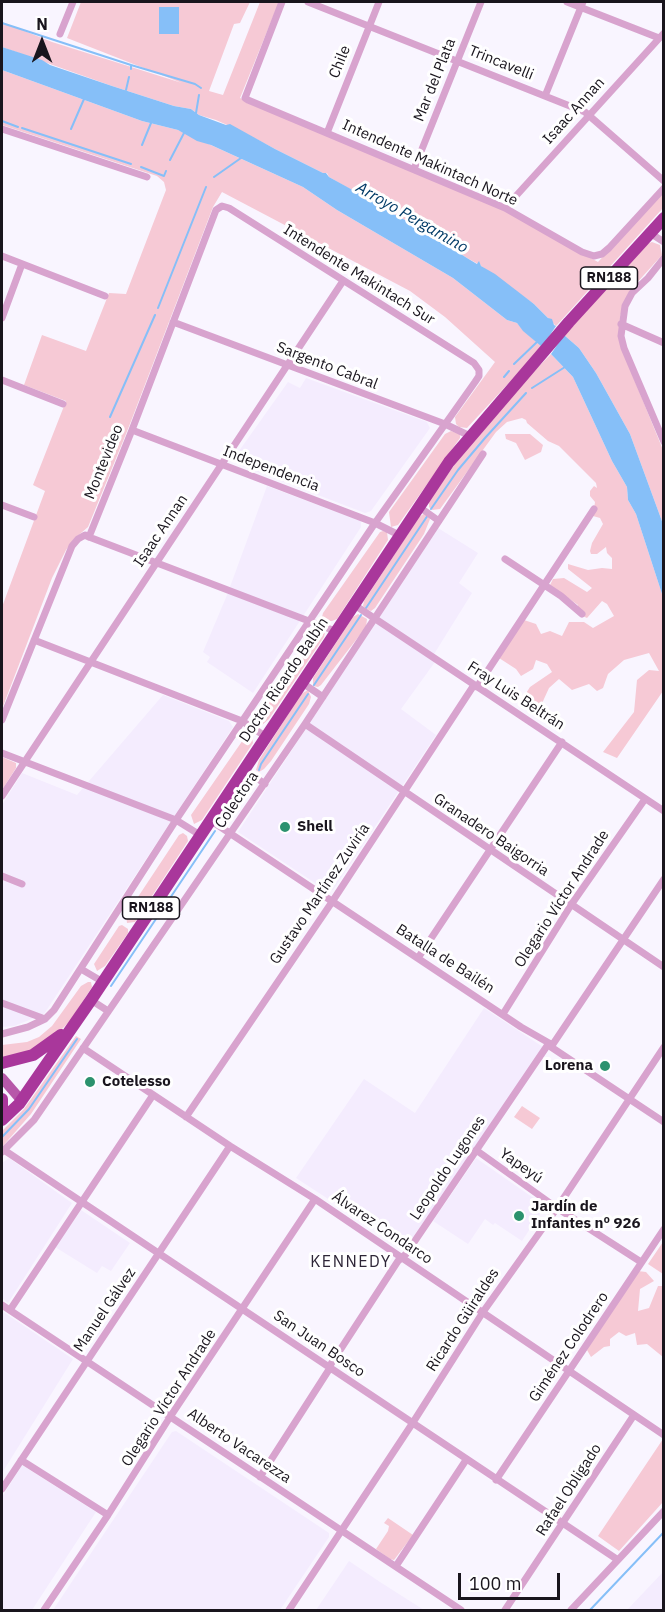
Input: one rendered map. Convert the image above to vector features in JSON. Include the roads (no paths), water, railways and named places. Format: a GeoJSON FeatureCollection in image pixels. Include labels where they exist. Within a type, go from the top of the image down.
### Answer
{"type":"FeatureCollection","features":[{"type":"Feature","properties":{"kind":"highway","name":"RN188"},"geometry":{"type":"LineString","coordinates":[[650,233],[663,218]]}},
{"type":"Feature","properties":{"kind":"highway","name":"Doctor Ricardo Balbín"},"geometry":{"type":"LineString","coordinates":[[78,1017],[449,462],[569,322],[650,233]]}},
{"type":"Feature","properties":{"kind":"highway","name":"RN188"},"geometry":{"type":"LineString","coordinates":[[2,1120],[20,1102],[78,1017]]}},
{"type":"Feature","properties":{"kind":"highway"},"geometry":{"type":"LineString","coordinates":[[2,1063],[23,1059],[44,1049],[78,1017]]}},
{"type":"Feature","properties":{"kind":"highway"},"geometry":{"type":"LineString","coordinates":[[2,1099],[2,1109]]}},
{"type":"Feature","properties":{"kind":"main road"},"geometry":{"type":"LineString","coordinates":[[2,1078],[20,1102]]}},
{"type":"Feature","properties":{"kind":"main road"},"geometry":{"type":"LineString","coordinates":[[2,1088],[20,1102]]}},
{"type":"Feature","properties":{"kind":"street"},"geometry":{"type":"LineString","coordinates":[[60,34],[73,2]]}},
{"type":"Feature","properties":{"kind":"street","name":"Intendente Makintach Norte"},"geometry":{"type":"LineString","coordinates":[[282,2],[245,98],[505,208],[582,252],[594,256],[602,254],[663,188]]}},
{"type":"Feature","properties":{"kind":"street","name":"Trincavelli"},"geometry":{"type":"LineString","coordinates":[[308,2],[590,114],[663,181]]}},
{"type":"Feature","properties":{"kind":"street","name":"Chile"},"geometry":{"type":"LineString","coordinates":[[327,133],[379,2]]}},
{"type":"Feature","properties":{"kind":"street","name":"Mar del Plata"},"geometry":{"type":"LineString","coordinates":[[414,169],[481,2]]}},
{"type":"Feature","properties":{"kind":"street"},"geometry":{"type":"LineString","coordinates":[[567,2],[582,4],[662,36]]}},
{"type":"Feature","properties":{"kind":"street"},"geometry":{"type":"LineString","coordinates":[[545,96],[582,4]]}},
{"type":"Feature","properties":{"kind":"street","name":"Isaac Annan"},"geometry":{"type":"LineString","coordinates":[[505,208],[662,36]]}},
{"type":"Feature","properties":{"kind":"street"},"geometry":{"type":"LineString","coordinates":[[2,130],[147,177]]}},
{"type":"Feature","properties":{"kind":"street","name":"Intendente Makintach Sur"},"geometry":{"type":"LineString","coordinates":[[222,206],[229,208],[467,358],[479,370],[479,376],[445,424]]}},
{"type":"Feature","properties":{"kind":"street","name":"Montevideo"},"geometry":{"type":"LineString","coordinates":[[2,720],[72,546],[85,535],[89,537],[216,210],[222,206]]}},
{"type":"Feature","properties":{"kind":"street"},"geometry":{"type":"LineString","coordinates":[[650,233],[663,242]]}},
{"type":"Feature","properties":{"kind":"street"},"geometry":{"type":"LineString","coordinates":[[2,256],[105,296]]}},
{"type":"Feature","properties":{"kind":"street"},"geometry":{"type":"LineString","coordinates":[[663,258],[648,278],[632,293],[625,306],[621,324],[624,348],[663,442]]}},
{"type":"Feature","properties":{"kind":"street"},"geometry":{"type":"LineString","coordinates":[[2,318],[22,264]]}},
{"type":"Feature","properties":{"kind":"street","name":"Isaac Annan"},"geometry":{"type":"LineString","coordinates":[[2,796],[343,281]]}},
{"type":"Feature","properties":{"kind":"street","name":"Sargento Cabral"},"geometry":{"type":"LineString","coordinates":[[174,322],[445,424],[470,436]]}},
{"type":"Feature","properties":{"kind":"street"},"geometry":{"type":"LineString","coordinates":[[621,324],[663,343]]}},
{"type":"Feature","properties":{"kind":"street"},"geometry":{"type":"LineString","coordinates":[[2,380],[63,404]]}},
{"type":"Feature","properties":{"kind":"street"},"geometry":{"type":"LineString","coordinates":[[2,1034],[28,1027],[45,1019],[54,1010],[242,721],[375,523],[445,424]]}},
{"type":"Feature","properties":{"kind":"street","name":"Independencia"},"geometry":{"type":"LineString","coordinates":[[132,430],[375,523],[399,535]]}},
{"type":"Feature","properties":{"kind":"street","name":"Colectora"},"geometry":{"type":"LineString","coordinates":[[3,1151],[34,1120],[231,834],[483,454]]}},
{"type":"Feature","properties":{"kind":"street"},"geometry":{"type":"LineString","coordinates":[[2,505],[34,517]]}},
{"type":"Feature","properties":{"kind":"street"},"geometry":{"type":"LineString","coordinates":[[418,506],[439,522]]}},
{"type":"Feature","properties":{"kind":"street","name":"Gustavo Martínez Zuviría"},"geometry":{"type":"LineString","coordinates":[[186,1117],[594,509]]}},
{"type":"Feature","properties":{"kind":"street"},"geometry":{"type":"LineString","coordinates":[[89,537],[335,631]]}},
{"type":"Feature","properties":{"kind":"street"},"geometry":{"type":"LineString","coordinates":[[505,559],[582,614]]}},
{"type":"Feature","properties":{"kind":"street","name":"Fray Luis Beltrán"},"geometry":{"type":"LineString","coordinates":[[353,604],[663,811]]}},
{"type":"Feature","properties":{"kind":"street"},"geometry":{"type":"LineString","coordinates":[[34,640],[242,721],[265,736]]}},
{"type":"Feature","properties":{"kind":"street"},"geometry":{"type":"LineString","coordinates":[[301,682],[323,697]]}},
{"type":"Feature","properties":{"kind":"street","name":"Granadero Baigorria"},"geometry":{"type":"LineString","coordinates":[[305,724],[663,967]]}},
{"type":"Feature","properties":{"kind":"street"},"geometry":{"type":"LineString","coordinates":[[418,958],[562,742]]}},
{"type":"Feature","properties":{"kind":"street"},"geometry":{"type":"LineString","coordinates":[[2,753],[176,820],[200,834]]}},
{"type":"Feature","properties":{"kind":"street"},"geometry":{"type":"LineString","coordinates":[[244,769],[265,784]]}},
{"type":"Feature","properties":{"kind":"street","name":"Olegario Víctor Andrade"},"geometry":{"type":"LineString","coordinates":[[503,1014],[571,905],[645,799]]}},
{"type":"Feature","properties":{"kind":"street","name":"Batalla de Bailén"},"geometry":{"type":"LineString","coordinates":[[210,820],[663,1122]]}},
{"type":"Feature","properties":{"kind":"street"},"geometry":{"type":"LineString","coordinates":[[2,876],[22,884]]}},
{"type":"Feature","properties":{"kind":"street","name":"Leopoldo Lugones"},"geometry":{"type":"LineString","coordinates":[[260,1477],[402,1257],[662,884]]}},
{"type":"Feature","properties":{"kind":"street"},"geometry":{"type":"LineString","coordinates":[[81,969],[103,982]]}},
{"type":"Feature","properties":{"kind":"street"},"geometry":{"type":"LineString","coordinates":[[91,1000],[108,1011]]}},
{"type":"Feature","properties":{"kind":"street"},"geometry":{"type":"LineString","coordinates":[[2,1003],[45,1019]]}},
{"type":"Feature","properties":{"kind":"street","name":"Ricardo Güiraldes"},"geometry":{"type":"LineString","coordinates":[[289,1611],[483,1312],[557,1208],[663,1047]]}},
{"type":"Feature","properties":{"kind":"street","name":"Álvarez Condarco"},"geometry":{"type":"LineString","coordinates":[[83,1048],[402,1257],[663,1435]]}},
{"type":"Feature","properties":{"kind":"street"},"geometry":{"type":"LineString","coordinates":[[10,1310],[153,1095]]}},
{"type":"Feature","properties":{"kind":"street","name":"Manuel Gálvez"},"geometry":{"type":"LineString","coordinates":[[2,1488],[230,1146]]}},
{"type":"Feature","properties":{"kind":"street","name":"Yapeyú"},"geometry":{"type":"LineString","coordinates":[[476,1150],[557,1208],[641,1262]]}},
{"type":"Feature","properties":{"kind":"street","name":"San Juan Bosco"},"geometry":{"type":"LineString","coordinates":[[3,1151],[618,1560]]}},
{"type":"Feature","properties":{"kind":"street","name":"Olegario Víctor Andrade"},"geometry":{"type":"LineString","coordinates":[[44,1611],[315,1199]]}},
{"type":"Feature","properties":{"kind":"street","name":"Giménez Colodrero"},"geometry":{"type":"LineString","coordinates":[[496,1480],[663,1229]]}},
{"type":"Feature","properties":{"kind":"street","name":"Alberto Vacarezza"},"geometry":{"type":"LineString","coordinates":[[2,1305],[461,1611]]}},
{"type":"Feature","properties":{"kind":"street","name":"Rafael Obligado"},"geometry":{"type":"LineString","coordinates":[[506,1611],[634,1415]]}},
{"type":"Feature","properties":{"kind":"street"},"geometry":{"type":"LineString","coordinates":[[21,1460],[108,1515]]}},
{"type":"Feature","properties":{"kind":"street"},"geometry":{"type":"LineString","coordinates":[[396,1566],[466,1460]]}},
{"type":"Feature","properties":{"kind":"street"},"geometry":{"type":"LineString","coordinates":[[571,1611],[663,1510]]}},
{"type":"Feature","properties":{"kind":"water"},"geometry":{"type":"Polygon","coordinates":[[[159,7],[179,7],[179,34],[159,34],[159,7]]]}},
{"type":"Feature","properties":{"kind":"water"},"geometry":{"type":"Polygon","coordinates":[[[2,47],[112,86],[174,106],[191,109],[199,115],[226,125],[230,124],[275,149],[326,173],[329,177],[420,228],[477,264],[479,261],[481,266],[495,274],[552,319],[556,326],[542,347],[517,323],[507,320],[453,278],[337,210],[303,187],[211,145],[197,141],[178,130],[142,121],[2,70],[2,47]]]}},
{"type":"Feature","properties":{"kind":"water"},"geometry":{"type":"Polygon","coordinates":[[[564,335],[579,348],[596,373],[630,434],[663,524],[663,597],[636,514],[628,500],[627,487],[612,461],[573,377],[551,354],[564,335]]]}},
{"type":"Feature","properties":{"kind":"waterway"},"geometry":{"type":"LineString","coordinates":[[2,23],[131,65],[131,69]]}},
{"type":"Feature","properties":{"kind":"waterway"},"geometry":{"type":"LineString","coordinates":[[131,65],[195,84],[201,88]]}},
{"type":"Feature","properties":{"kind":"waterway"},"geometry":{"type":"LineString","coordinates":[[126,90],[129,77]]}},
{"type":"Feature","properties":{"kind":"waterway"},"geometry":{"type":"LineString","coordinates":[[196,113],[199,95]]}},
{"type":"Feature","properties":{"kind":"waterway"},"geometry":{"type":"LineString","coordinates":[[71,129],[84,99]]}},
{"type":"Feature","properties":{"kind":"waterway"},"geometry":{"type":"LineString","coordinates":[[2,121],[18,127]]}},
{"type":"Feature","properties":{"kind":"waterway"},"geometry":{"type":"LineString","coordinates":[[142,145],[151,123]]}},
{"type":"Feature","properties":{"kind":"waterway"},"geometry":{"type":"LineString","coordinates":[[22,128],[131,164]]}},
{"type":"Feature","properties":{"kind":"waterway"},"geometry":{"type":"LineString","coordinates":[[170,160],[184,133]]}},
{"type":"Feature","properties":{"kind":"waterway"},"geometry":{"type":"LineString","coordinates":[[214,177],[241,158]]}},
{"type":"Feature","properties":{"kind":"waterway"},"geometry":{"type":"LineString","coordinates":[[141,167],[164,176],[166,171]]}},
{"type":"Feature","properties":{"kind":"waterway"},"geometry":{"type":"LineString","coordinates":[[158,308],[206,187]]}},
{"type":"Feature","properties":{"kind":"waterway"},"geometry":{"type":"LineString","coordinates":[[110,417],[155,315]]}},
{"type":"Feature","properties":{"kind":"waterway"},"geometry":{"type":"LineString","coordinates":[[514,364],[538,341]]}},
{"type":"Feature","properties":{"kind":"waterway"},"geometry":{"type":"LineString","coordinates":[[532,388],[565,367]]}},
{"type":"Feature","properties":{"kind":"waterway"},"geometry":{"type":"LineString","coordinates":[[504,377],[509,371]]}},
{"type":"Feature","properties":{"kind":"waterway"},"geometry":{"type":"LineString","coordinates":[[431,509],[458,470],[526,393]]}},
{"type":"Feature","properties":{"kind":"waterway"},"geometry":{"type":"LineString","coordinates":[[366,608],[428,515]]}},
{"type":"Feature","properties":{"kind":"waterway"},"geometry":{"type":"LineString","coordinates":[[314,685],[361,615]]}},
{"type":"Feature","properties":{"kind":"waterway"},"geometry":{"type":"LineString","coordinates":[[259,770],[308,694]]}},
{"type":"Feature","properties":{"kind":"waterway"},"geometry":{"type":"LineString","coordinates":[[111,986],[215,831]]}},
{"type":"Feature","properties":{"kind":"waterway"},"geometry":{"type":"LineString","coordinates":[[2,1137],[29,1109],[77,1039]]}},
{"type":"Feature","properties":{"kind":"waterway"},"geometry":{"type":"LineString","coordinates":[[590,1610],[664,1532]]}},
{"type":"Feature","properties":{"kind":"place","name":"Shell"},"geometry":{"type":"Point","coordinates":[285,827]}},
{"type":"Feature","properties":{"kind":"place","name":"Lorena"},"geometry":{"type":"Point","coordinates":[605,1066]}},
{"type":"Feature","properties":{"kind":"place","name":"Cotelesso"},"geometry":{"type":"Point","coordinates":[90,1082]}},
{"type":"Feature","properties":{"kind":"place","name":"Jardín de Infantes nº 926"},"geometry":{"type":"Point","coordinates":[519,1216]}},
{"type":"Feature","properties":{"kind":"district","name":"KENNEDY"},"geometry":{"type":"Point","coordinates":[351,1262]}},
{"type":"Feature","properties":{"kind":"water label","name":"Arroyo Pergamino"},"geometry":{"type":"Point","coordinates":[412,218]}}]}
